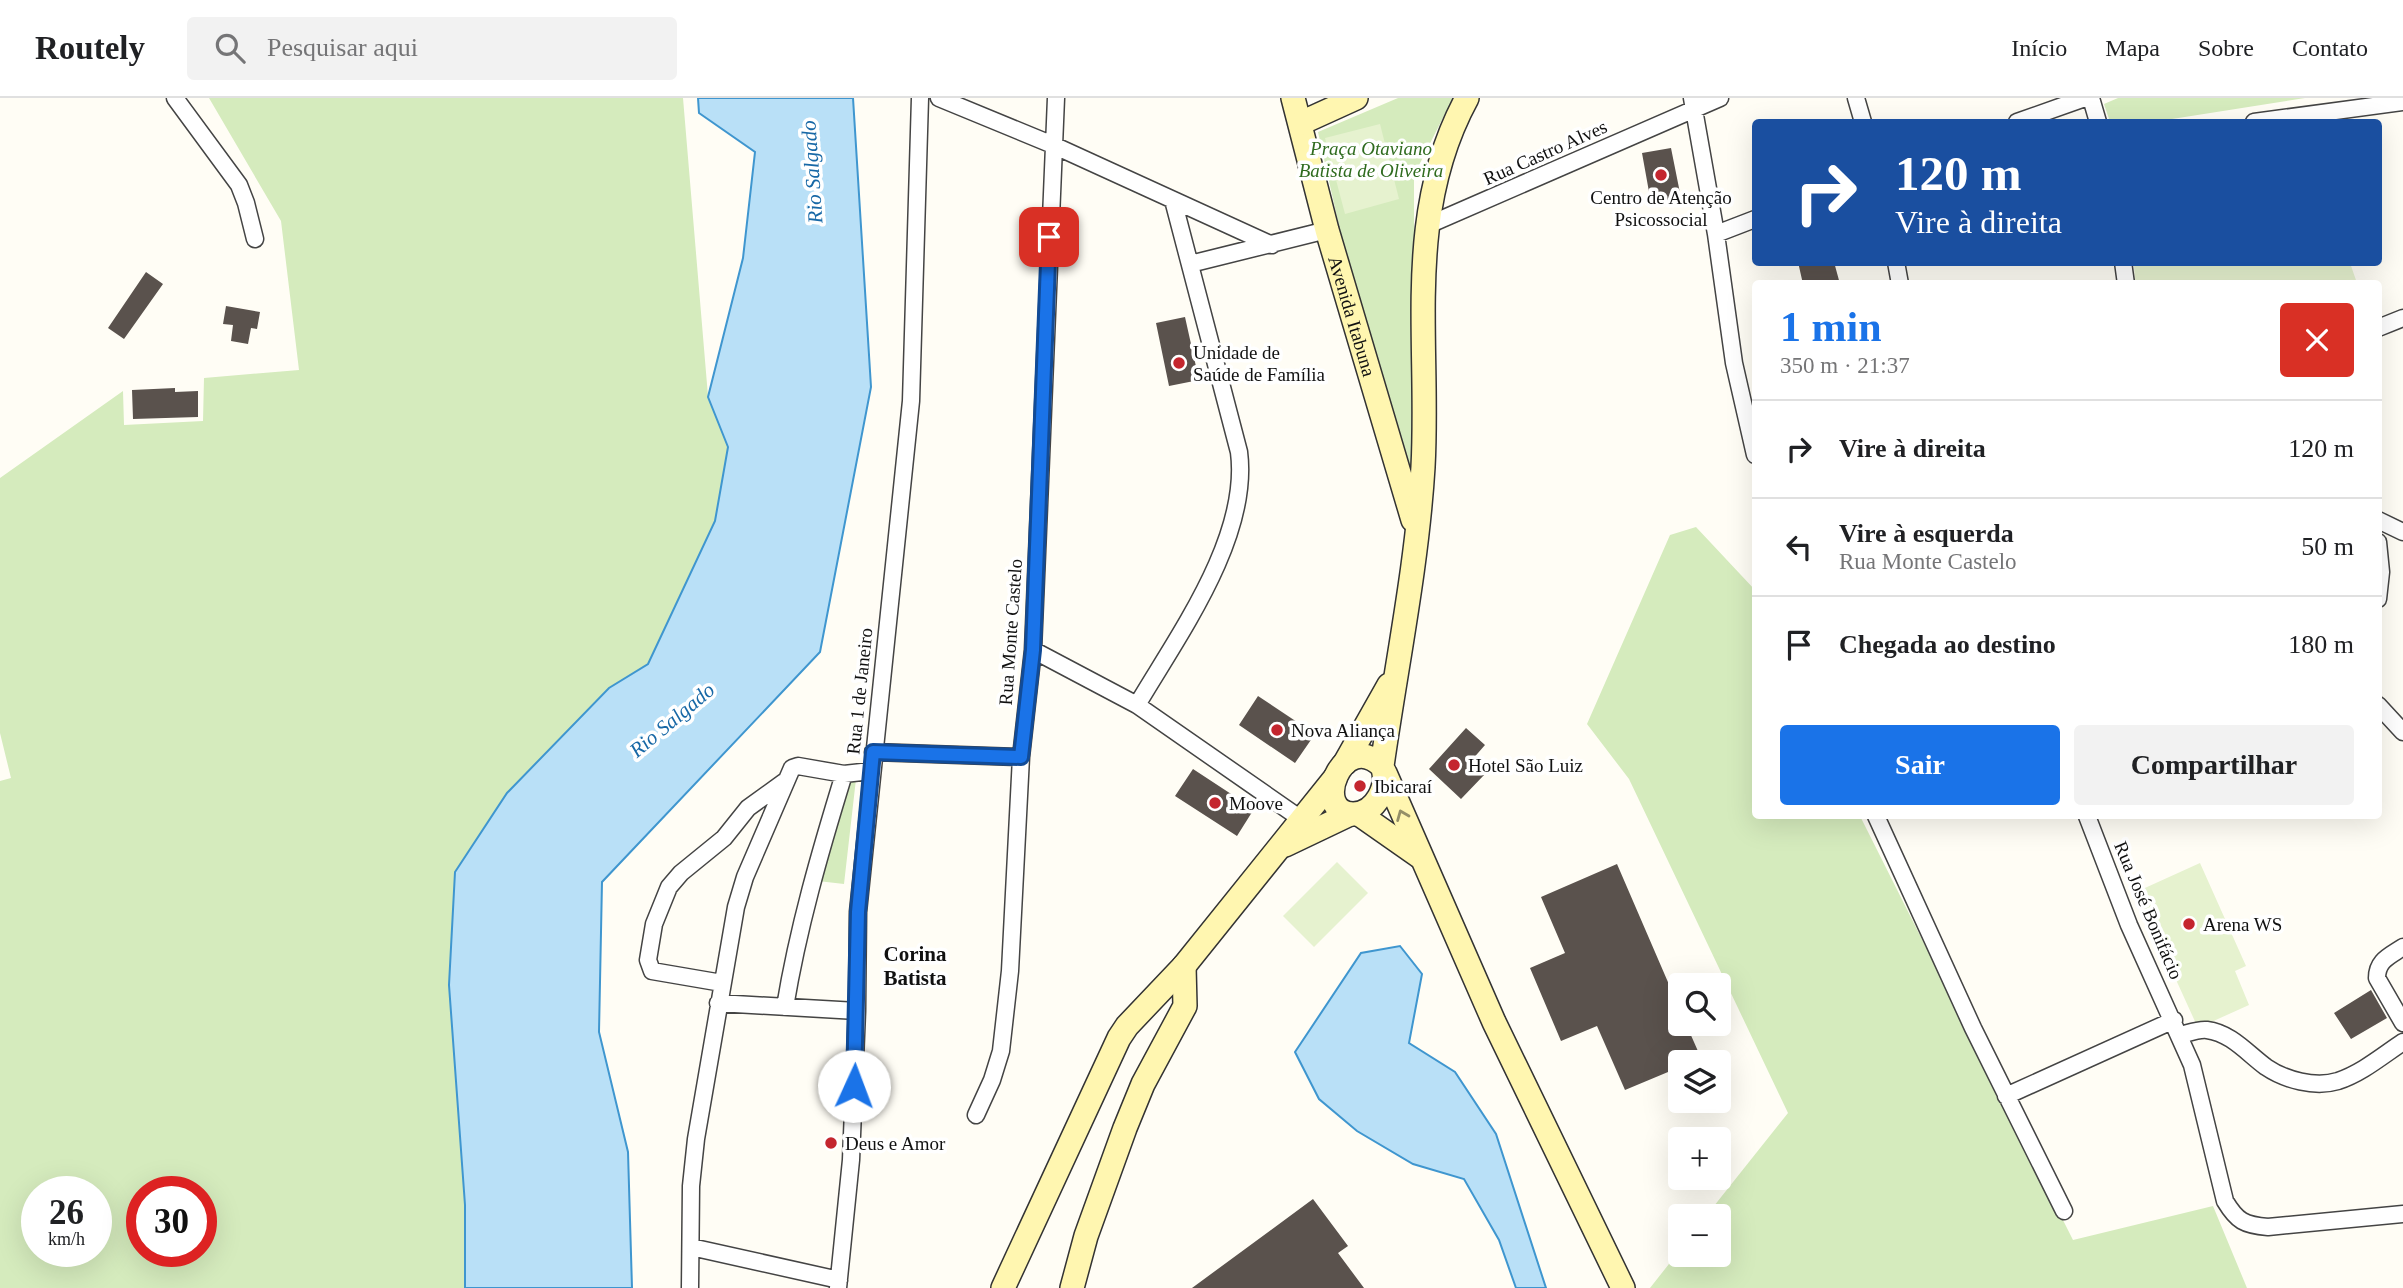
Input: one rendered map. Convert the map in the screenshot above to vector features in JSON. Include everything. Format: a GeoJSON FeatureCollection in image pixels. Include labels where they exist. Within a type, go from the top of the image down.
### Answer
{"type":"FeatureCollection","features":[{"type":"Feature","properties":{"kind":"main road","name":"Avenida Itabuna"},"geometry":{"type":"LineString","coordinates":[[1293,98],[1327,230],[1417,533]]}},
{"type":"Feature","properties":{"kind":"main road"},"geometry":{"type":"LineString","coordinates":[[1301,123],[1356,98]]}},
{"type":"Feature","properties":{"kind":"main road"},"geometry":{"type":"LineString","coordinates":[[1306,825],[1369,808],[1380,796],[1385,783],[1384,770],[1396,673],[1417,533],[1424,425],[1422,296],[1426,226],[1439,162],[1466,98]]}},
{"type":"Feature","properties":{"kind":"main road"},"geometry":{"type":"LineString","coordinates":[[1003,1288],[1119,1038],[1127,1026],[1184,966],[1279,849],[1306,825],[1396,673]]}},
{"type":"Feature","properties":{"kind":"main road"},"geometry":{"type":"LineString","coordinates":[[1419,856],[1354,814],[1343,812],[1335,804],[1332,789],[1340,771],[1357,757],[1366,757],[1384,770],[1419,856],[1494,1022],[1623,1288]]}},
{"type":"Feature","properties":{"kind":"main road"},"geometry":{"type":"LineString","coordinates":[[1072,1288],[1086,1236],[1125,1128],[1143,1084],[1185,1006],[1184,966]]}},
{"type":"Feature","properties":{"kind":"street"},"geometry":{"type":"LineString","coordinates":[[175,98],[239,185],[255,239]]}},
{"type":"Feature","properties":{"kind":"street","name":"Rua 1 de Janeiro"},"geometry":{"type":"LineString","coordinates":[[838,1284],[851,1160],[858,1011],[858,912],[911,401],[920,98]]}},
{"type":"Feature","properties":{"kind":"street"},"geometry":{"type":"LineString","coordinates":[[939,98],[1053,145],[1272,245]]}},
{"type":"Feature","properties":{"kind":"street","name":"Rua Monte Castelo"},"geometry":{"type":"LineString","coordinates":[[976,1115],[1002,1051],[1006,1019],[1021,757],[1033,650],[1056,98]]}},
{"type":"Feature","properties":{"kind":"street","name":"Rua Castro Alves"},"geometry":{"type":"LineString","coordinates":[[1426,226],[1693,104],[1720,98]]}},
{"type":"Feature","properties":{"kind":"street"},"geometry":{"type":"LineString","coordinates":[[1856,98],[1862,119]]}},
{"type":"Feature","properties":{"kind":"street"},"geometry":{"type":"LineString","coordinates":[[2026,119],[2085,98]]}},
{"type":"Feature","properties":{"kind":"street"},"geometry":{"type":"LineString","coordinates":[[2091,98],[2097,119]]}},
{"type":"Feature","properties":{"kind":"street"},"geometry":{"type":"LineString","coordinates":[[2276,119],[2403,102]]}},
{"type":"Feature","properties":{"kind":"street"},"geometry":{"type":"LineString","coordinates":[[1693,104],[1716,234],[1734,363],[1752,442]]}},
{"type":"Feature","properties":{"kind":"street"},"geometry":{"type":"LineString","coordinates":[[1137,705],[1192,612],[1226,545],[1238,502],[1242,474],[1239,452],[1173,200]]}},
{"type":"Feature","properties":{"kind":"street"},"geometry":{"type":"LineString","coordinates":[[1716,234],[1752,220]]}},
{"type":"Feature","properties":{"kind":"street"},"geometry":{"type":"LineString","coordinates":[[1190,264],[1327,230]]}},
{"type":"Feature","properties":{"kind":"street"},"geometry":{"type":"LineString","coordinates":[[2382,326],[2403,318]]}},
{"type":"Feature","properties":{"kind":"street"},"geometry":{"type":"LineString","coordinates":[[2382,522],[2403,532]]}},
{"type":"Feature","properties":{"kind":"street"},"geometry":{"type":"LineString","coordinates":[[1033,650],[1137,705],[1306,825]]}},
{"type":"Feature","properties":{"kind":"street"},"geometry":{"type":"LineString","coordinates":[[2382,709],[2403,732]]}},
{"type":"Feature","properties":{"kind":"street"},"geometry":{"type":"LineString","coordinates":[[873,752],[1021,757]]}},
{"type":"Feature","properties":{"kind":"street"},"geometry":{"type":"LineString","coordinates":[[690,1288],[691,1185],[696,1139],[718,1003],[736,907],[745,877],[789,771],[795,766],[844,774],[871,771]]}},
{"type":"Feature","properties":{"kind":"street"},"geometry":{"type":"LineString","coordinates":[[785,1007],[794,954],[813,876],[844,774]]}},
{"type":"Feature","properties":{"kind":"street"},"geometry":{"type":"LineString","coordinates":[[722,983],[652,971],[648,960],[654,924],[669,887],[681,873],[724,838],[748,808],[784,782]]}},
{"type":"Feature","properties":{"kind":"street"},"geometry":{"type":"LineString","coordinates":[[1877,819],[1973,1028],[2064,1211]]}},
{"type":"Feature","properties":{"kind":"street","name":"Rua José Bonifácio"},"geometry":{"type":"LineString","coordinates":[[2088,819],[2129,925],[2180,1035],[2201,1094],[2224,1201],[2237,1219],[2247,1224],[2268,1227],[2403,1214]]}},
{"type":"Feature","properties":{"kind":"street"},"geometry":{"type":"LineString","coordinates":[[2403,947],[2382,961],[2377,978],[2403,1023]]}},
{"type":"Feature","properties":{"kind":"street"},"geometry":{"type":"LineString","coordinates":[[718,1003],[858,1011]]}},
{"type":"Feature","properties":{"kind":"street"},"geometry":{"type":"LineString","coordinates":[[2006,1096],[2174,1020]]}},
{"type":"Feature","properties":{"kind":"street"},"geometry":{"type":"LineString","coordinates":[[2180,1035],[2198,1030],[2217,1032],[2230,1038],[2268,1069],[2290,1078],[2321,1083],[2336,1082],[2354,1074],[2403,1042]]}},
{"type":"Feature","properties":{"kind":"street"},"geometry":{"type":"LineString","coordinates":[[691,1247],[838,1284]]}},
{"type":"Feature","properties":{"kind":"green space"},"geometry":{"type":"Polygon","coordinates":[[[209,98],[683,98],[708,396],[728,447],[715,521],[648,664],[609,688],[507,793],[455,872],[449,985],[465,1205],[465,1288],[0,1288],[0,781],[11,778],[0,733],[0,478],[123,391],[124,425],[203,421],[204,378],[299,370],[281,221],[209,98]]]}},
{"type":"Feature","properties":{"kind":"green space","name":"Praça Otaviano Batista de Oliveira"},"geometry":{"type":"Polygon","coordinates":[[[1398,98],[1453,98],[1414,175],[1414,483],[1346,257],[1318,132],[1398,98]]]}},
{"type":"Feature","properties":{"kind":"green space"},"geometry":{"type":"Polygon","coordinates":[[[2118,98],[2305,98],[2172,119],[2109,119],[2104,104],[2118,98]]]}},
{"type":"Feature","properties":{"kind":"green space"},"geometry":{"type":"Polygon","coordinates":[[[1380,124],[1399,199],[1345,214],[1325,138],[1380,124]]]}},
{"type":"Feature","properties":{"kind":"green space"},"geometry":{"type":"Polygon","coordinates":[[[2134,266],[2351,266],[2356,280],[2135,280],[2134,266]]]}},
{"type":"Feature","properties":{"kind":"green space"},"geometry":{"type":"Polygon","coordinates":[[[1696,527],[1752,587],[1752,819],[1862,819],[2073,1240],[2213,1206],[2247,1288],[1650,1288],[1668,1265],[1731,1267],[1731,1204],[1716,1204],[1727,1190],[1731,1190],[1731,1185],[1788,1113],[1731,993],[1731,973],[1721,973],[1629,779],[1587,724],[1670,535],[1696,527]]]}},
{"type":"Feature","properties":{"kind":"green space"},"geometry":{"type":"Polygon","coordinates":[[[845,778],[856,779],[844,884],[818,881],[845,778]]]}},
{"type":"Feature","properties":{"kind":"green space"},"geometry":{"type":"Polygon","coordinates":[[[1337,862],[1368,893],[1314,947],[1283,916],[1337,862]]]}},
{"type":"Feature","properties":{"kind":"green space","name":"Arena WS"},"geometry":{"type":"Polygon","coordinates":[[[2200,863],[2246,966],[2235,971],[2249,1005],[2198,1028],[2136,892],[2200,863]]]}},
{"type":"Feature","properties":{"kind":"water","name":"Rio Salgado"},"geometry":{"type":"Polygon","coordinates":[[[698,98],[853,98],[871,387],[820,652],[602,882],[599,1032],[628,1152],[632,1288],[465,1288],[465,1205],[449,985],[455,872],[507,793],[609,688],[648,664],[715,521],[728,447],[708,397],[743,258],[755,152],[699,113],[698,98]]]}},
{"type":"Feature","properties":{"kind":"water"},"geometry":{"type":"Polygon","coordinates":[[[1400,946],[1422,974],[1409,1043],[1455,1072],[1496,1134],[1546,1288],[1516,1288],[1499,1240],[1464,1179],[1413,1164],[1357,1131],[1319,1099],[1295,1052],[1361,953],[1400,946]]]}},
{"type":"Feature","properties":{"kind":"building","name":"Centro de Atenção Psicossocial"},"geometry":{"type":"Polygon","coordinates":[[[1671,148],[1681,198],[1651,203],[1642,153],[1671,148]]]}},
{"type":"Feature","properties":{"kind":"building"},"geometry":{"type":"Polygon","coordinates":[[[1799,266],[1835,266],[1839,280],[1802,280],[1799,266]]]}},
{"type":"Feature","properties":{"kind":"building"},"geometry":{"type":"Polygon","coordinates":[[[146,272],[163,284],[124,339],[108,328],[146,272]]]}},
{"type":"Feature","properties":{"kind":"building"},"geometry":{"type":"Polygon","coordinates":[[[226,306],[260,312],[257,329],[251,328],[248,344],[231,341],[233,325],[223,324],[226,306]]]}},
{"type":"Feature","properties":{"kind":"building","name":"Unidade de Saúde de Família"},"geometry":{"type":"Polygon","coordinates":[[[1185,317],[1199,380],[1169,386],[1156,323],[1185,317]]]}},
{"type":"Feature","properties":{"kind":"building"},"geometry":{"type":"Polygon","coordinates":[[[175,388],[175,392],[198,391],[198,417],[133,419],[132,390],[175,388]]]}},
{"type":"Feature","properties":{"kind":"building","name":"Nova Aliança"},"geometry":{"type":"Polygon","coordinates":[[[1258,696],[1315,734],[1295,763],[1239,725],[1258,696]]]}},
{"type":"Feature","properties":{"kind":"building","name":"Hotel São Luiz"},"geometry":{"type":"Polygon","coordinates":[[[1466,728],[1485,745],[1471,761],[1485,774],[1461,799],[1429,769],[1466,728]]]}},
{"type":"Feature","properties":{"kind":"building","name":"Moove"},"geometry":{"type":"Polygon","coordinates":[[[1193,769],[1254,809],[1237,836],[1175,796],[1193,769]]]}},
{"type":"Feature","properties":{"kind":"building"},"geometry":{"type":"Polygon","coordinates":[[[1617,864],[1668,982],[1668,1036],[1691,1036],[1697,1050],[1668,1050],[1668,1072],[1625,1090],[1597,1026],[1561,1041],[1530,968],[1565,953],[1541,897],[1617,864]]]}},
{"type":"Feature","properties":{"kind":"building"},"geometry":{"type":"Polygon","coordinates":[[[2371,990],[2387,1018],[2351,1039],[2334,1013],[2371,990]]]}},
{"type":"Feature","properties":{"kind":"building"},"geometry":{"type":"Polygon","coordinates":[[[1313,1199],[1348,1246],[1338,1253],[1364,1288],[1192,1288],[1313,1199]]]}},
{"type":"Feature","properties":{"kind":"place","name":"Centro de Atenção Psicossocial"},"geometry":{"type":"Point","coordinates":[1661,175]}},
{"type":"Feature","properties":{"kind":"place","name":"Unidade de Saúde de Família"},"geometry":{"type":"Point","coordinates":[1179,363]}},
{"type":"Feature","properties":{"kind":"place","name":"Nova Aliança"},"geometry":{"type":"Point","coordinates":[1277,730]}},
{"type":"Feature","properties":{"kind":"place","name":"Hotel São Luiz"},"geometry":{"type":"Point","coordinates":[1454,765]}},
{"type":"Feature","properties":{"kind":"place","name":"Ibicaraí"},"geometry":{"type":"Point","coordinates":[1360,786]}},
{"type":"Feature","properties":{"kind":"place","name":"Moove"},"geometry":{"type":"Point","coordinates":[1215,803]}},
{"type":"Feature","properties":{"kind":"place","name":"Arena WS"},"geometry":{"type":"Point","coordinates":[2189,924]}},
{"type":"Feature","properties":{"kind":"place","name":"Deus e Amor"},"geometry":{"type":"Point","coordinates":[831,1143]}},
{"type":"Feature","properties":{"kind":"district","name":"Corina Batista"},"geometry":{"type":"Point","coordinates":[915,966]}},
{"type":"Feature","properties":{"kind":"route"},"geometry":{"type":"LineString","coordinates":[[854,1086],[858,1011],[858,912],[873,752],[1021,757],[1033,650],[1049,237]]}}]}
